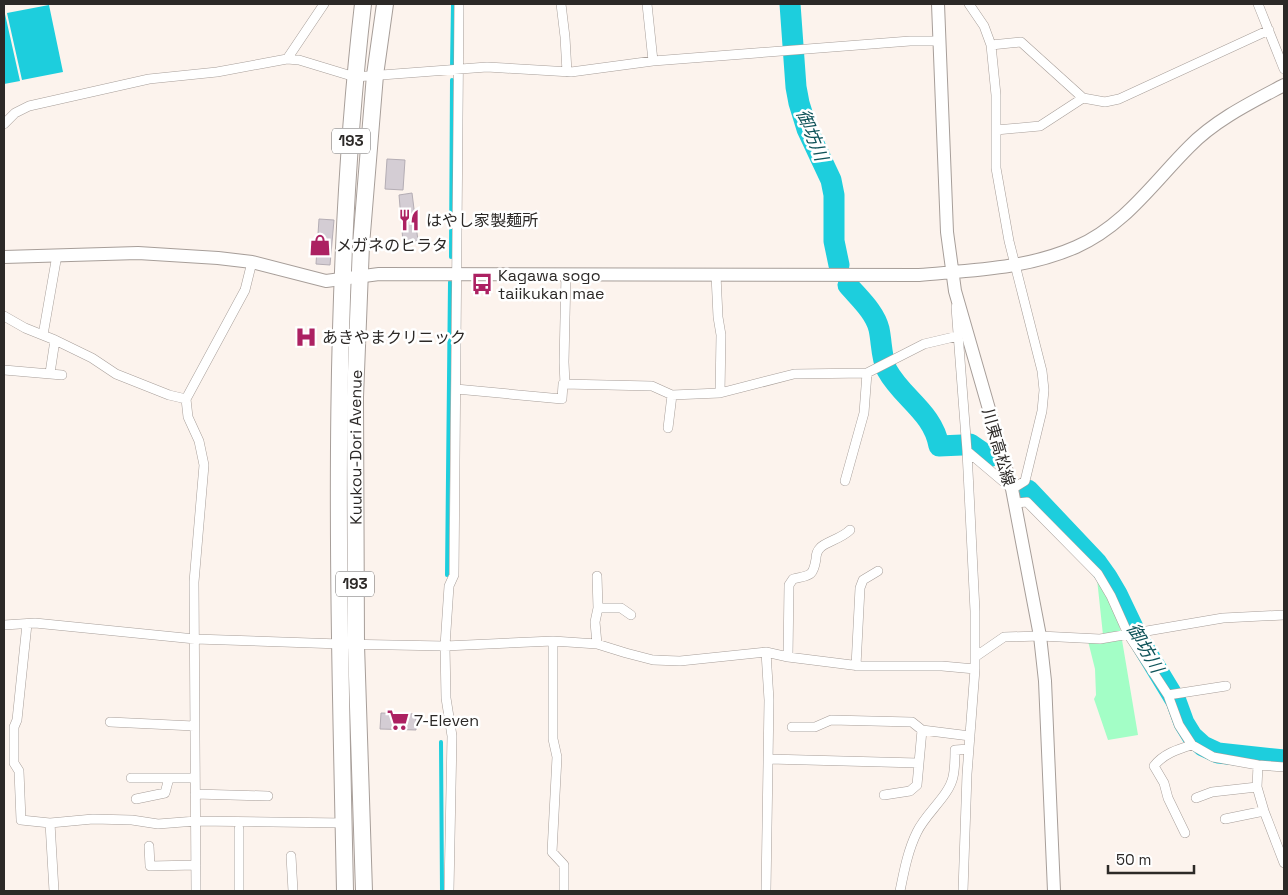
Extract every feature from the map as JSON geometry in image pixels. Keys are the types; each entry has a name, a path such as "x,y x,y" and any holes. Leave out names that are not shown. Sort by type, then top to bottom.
{"highway":[{"name":"Kuukou-Dori Avenue","path":"352,278 355,77 363,4"},
{"name":"Kuukou-Dori Avenue","path":"364,891 348,644 338,396 385,4"},
{"name":"Kuukou-Dori Avenue","path":"346,891 344,823 348,644"}],"street":[{"path":"287,59 324,4"},
{"path":"449,891 452,736 446,698 445,646 449,586 454,575 459,4"},
{"path":"561,4 567,72"},
{"path":"647,4 653,61"},
{"name":"川東高松線","path":"938,4 947,232 952,272 955,291 1012,489 1040,636 1045,681 1054,891"},
{"path":"967,450 1012,489 1025,481 1042,411 1044,390 1042,371 1016,265 1008,241 996,168 996,95 991,45 984,26 969,4"},
{"path":"1258,4 1284,69"},
{"path":"991,45 1021,42 1083,98 1105,102 1119,100 1269,30"},
{"path":"4,124 15,113 29,106 149,79 217,72 287,59 298,60 355,77 487,67 567,72 653,61 939,41"},
{"path":"4,257 138,253 218,258 252,262 326,281 379,274 919,275 980,270 1016,265 1049,257 1077,246 1102,233 1143,198 1190,146 1222,120 1284,85"},
{"path":"996,130 1040,126 1083,98"},
{"path":"43,335 58,255"},
{"path":"196,891 194,582 204,465 199,441 188,417 186,399 245,290 252,262"},
{"path":"456,389 562,399 563,384 565,385 566,274"},
{"path":"716,274 718,317 721,335 720,393"},
{"path":"955,291 967,450 975,611 975,669 969,749 963,891"},
{"path":"4,316 25,328 92,358 116,374 186,399"},
{"path":"565,385 652,386 672,395 720,393 794,374 867,373 924,344 958,336"},
{"path":"50,373 55,340"},
{"path":"4,370 62,374"},
{"path":"846,481 864,413 867,373"},
{"path":"668,428 672,395"},
{"path":"1015,503 1027,502 1098,574 1171,695 1179,725 1192,745 1213,757 1258,765 1284,767"},
{"path":"788,657 790,585 793,579 811,575 814,572 820,547 844,536 850,530"},
{"path":"856,666 860,588 863,580 878,572"},
{"path":"597,644 595,622 598,608 598,576"},
{"path":"598,608 621,608 631,615"},
{"path":"975,657 1004,637 1040,636 1100,639 1224,618 1284,614"},
{"path":"27,624 18,720 14,727 14,764 19,771 21,820 50,823 93,819 132,820 158,824 196,821 344,823"},
{"path":"4,625 27,624 195,638 348,644 445,646 553,641 597,644 653,660 680,661 766,652 788,657 856,666 942,666 975,669"},
{"path":"553,641 552,739 557,757 552,852 564,865 564,891"},
{"path":"766,652 769,700 766,891"},
{"path":"1171,695 1226,686"},
{"path":"792,727 815,727 831,720 912,722 922,730 970,736"},
{"path":"110,722 194,726"},
{"path":"884,795 910,791 917,785 922,730"},
{"path":"1185,833 1168,798 1164,783 1154,766 1159,759 1178,749 1192,745"},
{"path":"900,891 916,833 926,816 948,789 953,778 956,750 969,749"},
{"path":"769,759 918,763"},
{"path":"1258,765 1257,787 1264,811 1284,862"},
{"path":"131,778 195,778"},
{"path":"136,800 165,793 169,778"},
{"path":"1196,798 1212,792 1257,787"},
{"path":"195,794 268,796"},
{"path":"1225,819 1264,811"},
{"path":"50,823 54,891"},
{"path":"238,891 239,829"},
{"path":"149,846 150,866 196,865"},
{"path":"291,856 293,891"}],"green space":[{"path":"1097,579 1106,591 1112,604 1121,633 1103,635"},
{"path":"1122,640 1138,735 1108,740 1094,699 1096,695 1095,669 1088,641"}],"water":[{"path":"49,5 63,72 22,80 7,13"},
{"path":"4,14 20,81 4,84"}],"building":[{"path":"387,159 405,160 403,190 385,189"},
{"path":"412,193 418,241 403,242 399,195"},
{"path":"319,219 334,220 330,265 316,264"},
{"path":"381,713 416,714 416,730 380,729"}],"waterway":[{"path":"452,68 453,4"},
{"name":"御坊川","path":"790,4 796,87 799,103 807,129 831,180 834,195 834,241 839,265"},
{"path":"451,257 452,80"},
{"path":"447,575 450,282"},
{"name":"御坊川","path":"848,285 866,306 877,323 887,370 893,380 924,414 936,434 939,446 962,445"},
{"name":"御坊川","path":"970,444 989,457"},
{"name":"御坊川","path":"1028,490 1097,563 1107,577 1139,640 1176,701 1184,723 1192,736 1203,746 1218,753 1284,760"},
{"path":"441,742 442,891"}],"place":[{"name":"はやし家製麺所","path":"409,220"},
{"name":"メガネのヒラタ","path":"320,245"},
{"name":"Kagawa sogo taiikukan mae","path":"482,284"},
{"name":"あきやまクリニック","path":"306,337"},
{"name":"7-Eleven","path":"398,720"}]}
